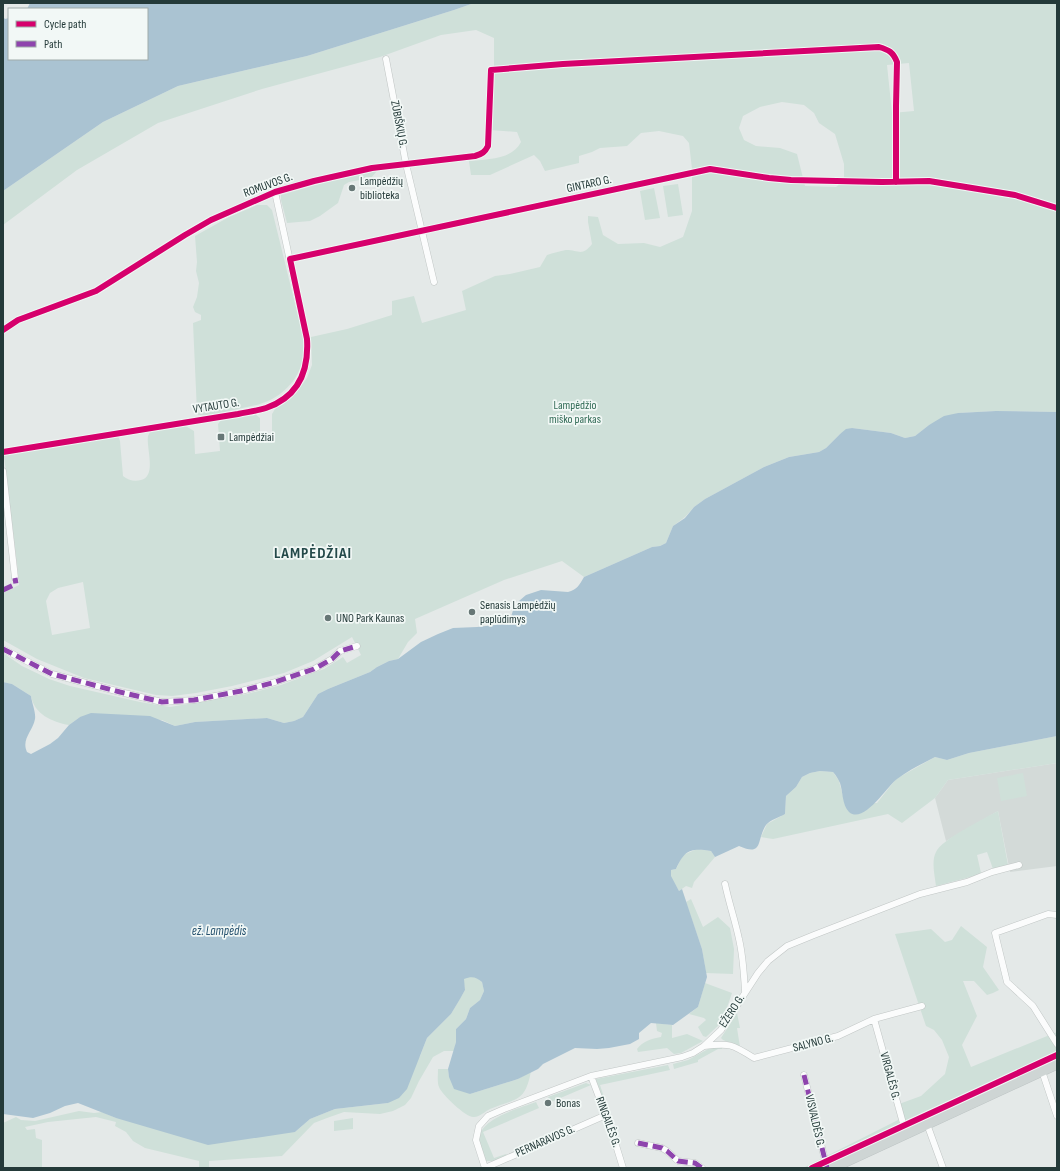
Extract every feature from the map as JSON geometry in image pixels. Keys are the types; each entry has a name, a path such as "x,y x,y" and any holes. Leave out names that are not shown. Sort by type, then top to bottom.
{"main road":[{"path":"838,1167 1057,1064"}],"street":[{"name":"ROMUVOS G.","path":"3,330 18,320 96,291 211,220 275,192 372,168 476,156 486,151 488,146 492,70 563,64 879,47 890,50 895,56 897,62 896,182"},
{"name":"ZŪBIŠKIŲ G.","path":"386,59 406,164 434,282"},
{"name":"GINTARO G.","path":"290,259 710,169 791,180 896,182"},
{"name":"VYTAUTO G.","path":"3,452 238,414 265,408 282,400 295,387 302,377 306,366 308,352 307,339 275,192"},
{"path":"3,471 16,578"},
{"path":"3,649 52,674 162,702 194,700 241,691 272,683 314,669 332,659 340,651 357,646"},
{"name":"EŽERO G.","path":"485,1168 476,1140 479,1126 482,1121 496,1112 591,1076 682,1057 693,1053 704,1046 721,1030 745,991 768,961 787,946 814,934 920,894 967,882 992,872 1019,865"},
{"path":"726,884 730,907 739,939 744,968 745,991"},
{"path":"1057,915 1048,914 995,933 1007,982 1033,1006 1057,1044"},
{"name":"SALYNO G.","path":"704,1046 723,1044 734,1046 754,1058 838,1036 874,1019 922,1006"},
{"name":"VIRGALĖS G.","path":"874,1019 906,1134"},
{"path":"1042,1071 1057,1116"},
{"name":"VISVALDĖS G.","path":"804,1074 827,1168"},
{"name":"RINGAILĖS G.","path":"591,1076 606,1115 623,1168"},
{"name":"PERNARAVOS G.","path":"485,1168 606,1115"},
{"path":"928,1124 943,1168"},
{"path":"638,1143 662,1148 678,1161 695,1163 702,1168"}],"shaded area":[{"path":"1057,763 1057,866 1010,872 998,811 946,841 935,798 948,780"}],"green space":[{"name":"Lampėdžio miško parkas","path":"474,3 1057,3 1057,412 996,411 958,413 929,425 915,436 905,438 891,433 852,428 840,434 826,448 819,452 789,457 764,467 705,499 673,526 666,543 660,546 652,547 584,577 562,561 504,580 415,619 417,633 408,642 398,659 389,661 370,672 318,694 303,717 294,721 284,723 267,718 195,722 175,726 162,720 80,717 69,725 50,719 36,708 31,696 12,684 3,682 3,653 22,666 49,679 70,686 140,702 170,707 247,694 281,685 324,669 343,657 347,663 361,655 352,637 313,661 284,673 232,686 172,696 156,695 84,678 37,659 3,640 3,593 19,585 4,456 5,454 118,436 120,441 123,476 129,480 136,481 146,477 149,473 150,461 148,436 151,430 184,425 194,431 195,454 220,451 218,424 222,419 255,414 260,418 260,438 263,442 268,441 272,433 272,414 275,409 298,390 307,378 312,365 311,337 347,329 392,315 392,301 414,296 422,323 466,310 462,291 495,276 540,267 547,255 566,250 583,252 589,248 592,244 588,216 598,217 603,235 618,244 644,243 660,247 683,237 692,211 692,169 689,143 683,136 659,131 641,133 627,146 600,148 579,156 579,163 545,171 540,161 534,155 490,175 471,175 469,161 498,158 517,148 521,142 517,132 490,130 494,73 494,38 476,30 441,35 380,57 262,89 158,123 77,170 3,225 3,191 103,122 178,86 307,56","holes":["909,63 914,111 892,113 887,65","782,102 804,105 814,113 819,123 835,134 844,164 844,181 836,187 805,186 797,154 780,148 756,146 744,140 739,128 743,116 760,107","83,582 90,628 52,635 46,601 50,593 58,588"]},
{"path":"377,171 371,178 349,182 344,185 338,203 320,216 310,221 287,223 281,195 340,178"},
{"path":"678,184 683,215 668,217 663,186"},
{"path":"654,188 660,218 645,220 640,191"},
{"path":"257,205 267,205 272,210 302,332 304,349 301,367 288,387 275,397 265,402 250,407 213,414 198,415 193,323 201,320 201,315 195,312 193,307 197,297 199,283 196,271 197,262 195,236 229,217"},
{"path":"1057,736 1057,763 948,780 935,798 902,823 888,814 773,839 761,837 767,824 785,814 786,796 796,787 802,777 810,773 820,771 833,772 839,781 845,804 877,803 896,779 935,757 947,760 969,753"},
{"path":"1023,773 1027,796 1001,801 997,778"},
{"path":"998,811 1008,865 993,869 987,852 977,855 981,873 978,875 936,886 934,860 936,852 940,847 954,836"},
{"path":"697,849 711,851 715,857 694,882 692,888 686,886 679,891 670,876 671,870 676,869 683,855"},
{"path":"691,899 703,927 718,917 730,928 734,949 733,974 706,973 702,949 686,902"},
{"path":"961,926 987,947 983,967 999,990 987,995 974,981 963,981 977,1016 962,1045 971,1067 1057,1032 1057,1059 909,1127 904,1122 899,1104 921,1096 945,1074 949,1057 942,1040 934,1030 926,1026 895,934 931,929 945,942 952,940"},
{"path":"471,976 482,982 484,991 480,1000 470,1008 466,1019 456,1029 454,1051 444,1051 433,1057 411,1098 405,1105 393,1111 380,1114 344,1112 314,1123 282,1156 209,1161 209,1168 199,1168 199,1161 145,1148 133,1141 126,1132 115,1126 116,1122 96,1117 48,1122 25,1127 27,1130 35,1129 36,1138 42,1140 42,1168 3,1168 3,1123 16,1117 21,1120 35,1121 79,1111 94,1113 102,1112 116,1118 295,1132 310,1119 335,1109 388,1103 420,1056 427,1038 451,1014 465,990 463,978"},
{"path":"705,983 732,993 722,1022 706,1037 703,1036 698,1027 706,1020 704,1018 689,1014 698,1007"},
{"path":"737,1013 740,1028 737,1028 740,1047 721,1038"},
{"path":"656,1023 672,1025 672,1038 687,1034 703,1041 681,1053 674,1054 667,1048 638,1052 637,1049 639,1046 645,1042 661,1037 662,1033 657,1031"},
{"path":"722,1047 722,1049 718,1049 698,1060 698,1062 674,1069 673,1064 688,1060 710,1048"},
{"path":"668,1065 670,1070 600,1085 614,1127 596,1079"},
{"path":"438,1069 448,1069 449,1077 470,1094 518,1079 531,1071 529,1082 522,1095 512,1101 473,1117 460,1110 441,1091 438,1083"},
{"path":"586,1083 591,1085 551,1102 548,1097"},
{"path":"536,1102 539,1108 483,1132 494,1158 507,1155 493,1161 486,1161 479,1143 481,1133 485,1126 501,1115"},
{"path":"353,1118 353,1129 334,1131 334,1121"},
{"path":"898,1120 902,1128 901,1129 816,1168 803,1168"}],"water":[{"path":"30,3 474,3 307,56 178,86 103,122 3,191 3,17 5,19 8,18 8,60 148,60 148,8 28,8"},
{"name":"ež. Lampėdis","path":"996,411 1057,412 1057,736 969,753 947,760 935,757 897,779 868,809 855,815 847,809 840,783 833,772 820,771 810,773 802,777 796,787 786,796 785,814 772,820 766,825 756,848 747,849 739,846 715,857 711,851 704,850 693,850 685,854 676,869 671,870 671,876 679,891 682,889 702,949 707,977 698,1007 673,1025 651,1023 639,1033 639,1039 630,1044 597,1049 575,1048 543,1064 538,1069 518,1079 470,1094 454,1089 449,1077 448,1069 456,1042 456,1029 466,1019 470,1008 480,1000 484,991 482,982 472,977 464,979 465,990 451,1014 427,1038 407,1089 399,1098 388,1103 335,1109 310,1119 295,1132 208,1145 116,1118 78,1103 65,1106 50,1113 33,1118 3,1114 3,682 12,684 31,696 35,719 25,743 27,752 31,754 58,738 69,725 80,717 91,713 150,716 175,726 195,722 267,718 284,723 294,721 303,717 318,694 370,672 389,661 398,659 421,642 453,628 495,625 507,621 511,617 514,607 526,595 541,590 568,592 574,590 584,577 652,547 660,546 666,543 673,526 685,518 694,507 705,499 764,467 789,457 819,452 826,448 846,429 852,428 891,433 905,438 915,436 944,416 958,413"}],"marked path":[{"path":"3,590 16,584 15,578"},
{"path":"3,649 52,674 162,702 194,700 241,691 272,683 314,669 332,659 340,651 357,646"},
{"path":"804,1075 827,1168"},
{"path":"638,1143 662,1148 678,1161 695,1163 702,1168"}],"cycle path":[{"path":"3,330 18,320 96,291 211,220 275,192 314,181 372,168 475,156 481,154 488,146 491,70 563,64 879,47 890,52 897,62 896,182"},
{"path":"3,452 256,411 277,403 286,397 294,390 299,381 306,362 307,351 307,339 290,259 710,169 791,180 882,182 929,181 1015,195 1057,208"},
{"path":"812,1168 1057,1055"}],"place":[{"name":"Lampėdžių biblioteka","path":"352,188"},
{"name":"Lampėdžiai","path":"221,437"},
{"name":"Senasis Lampėdžių paplūdimys","path":"472,612"},
{"name":"UNO Park Kaunas","path":"328,618"},
{"name":"Bonas","path":"548,1103"}],"district":[{"name":"LAMPĖDŽIAI","path":"313,553"}]}
